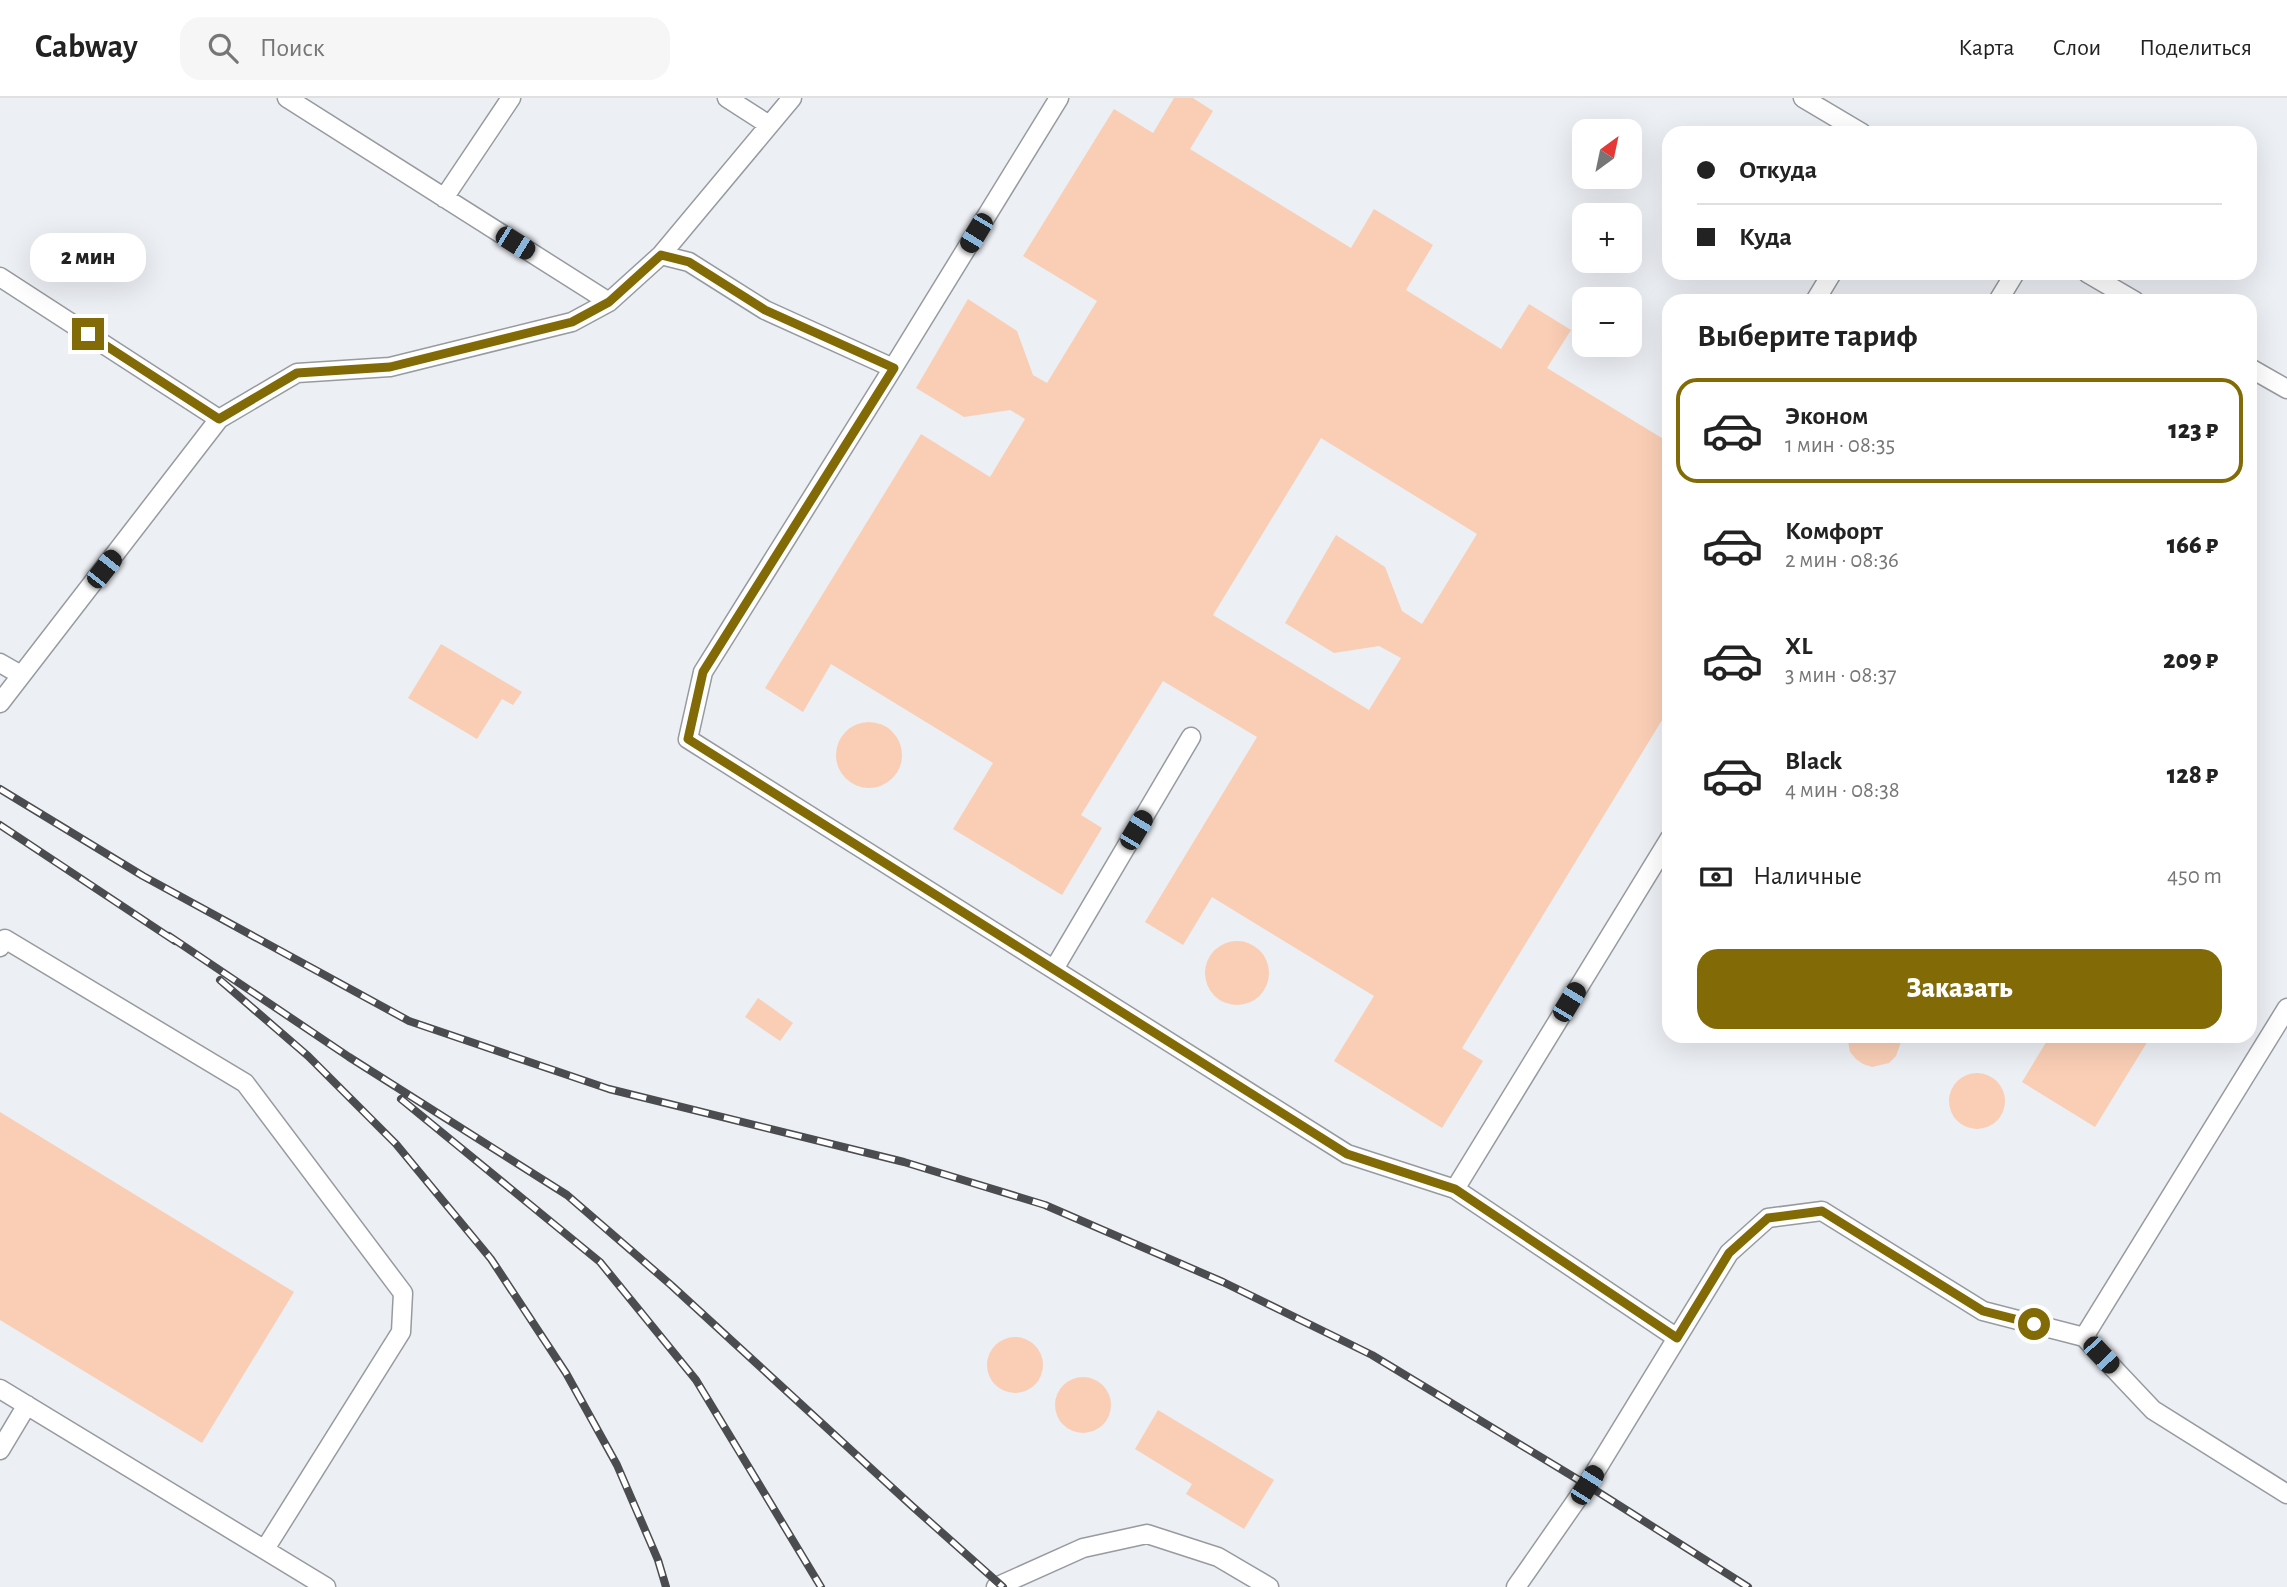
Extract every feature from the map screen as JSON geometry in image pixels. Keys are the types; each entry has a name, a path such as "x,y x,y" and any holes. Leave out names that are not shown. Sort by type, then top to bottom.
{"lane":[{"path":"287,98 609,302"},
{"path":"444,198 511,98"},
{"path":"727,98 769,125"},
{"path":"0,703 219,419 297,373 390,367 572,322 609,302 661,255 792,98"},
{"path":"1059,98 703,672 688,739 1347,1154 1455,1189 1677,1338"},
{"path":"1803,98 1850,126"},
{"path":"661,255 689,262 765,310 894,368"},
{"path":"0,277 219,419"},
{"path":"2099,280 2123,294"},
{"path":"2257,372 2287,389"},
{"path":"0,663 22,675"},
{"path":"1054,969 1191,737"},
{"path":"1455,1189 1662,851"},
{"path":"0,947 5,939 245,1083 402,1293 401,1332 265,1549"},
{"path":"2084,1337 2287,1008"},
{"path":"1516,1587 1587,1485 1729,1253 1768,1218 1822,1211 1983,1311 2084,1337 2153,1410 2287,1494"},
{"path":"0,1389 326,1587"},
{"path":"0,1450 27,1405"},
{"path":"996,1587 1083,1548 1147,1534 1218,1557 1269,1587"}],"building":[{"path":"1174,98 1193,98 1213,111 1190,149 1351,248 1374,209 1433,245 1406,290 1501,349 1529,304 1571,330 1547,368 1662,438 1662,720 1462,1048 1483,1061 1442,1128 1334,1061 1374,996 1212,897 1183,945 1145,922 1257,737 1163,681 1081,815 1102,828 1062,895 953,829 993,763 831,664 803,712 765,688 921,434 990,477 1025,419 1010,410 964,417 916,388 968,299 1017,331 1033,375 1047,383 1097,301 1023,256 1114,109 1153,133","holes":["1321,438 1477,534 1422,624 1402,611 1385,567 1336,535 1285,623 1334,653 1379,646 1401,658 1369,710 1213,615"]},
{"path":"441,644 522,692 513,705 502,699 477,739 408,698"},
{"path":"869,722 892,732 902,755 892,778 869,788 846,778 836,755 846,732"},
{"path":"1231,941 1243,941 1260,950 1267,961 1267,985 1260,996 1243,1005 1231,1005 1219,1000 1210,991 1205,979 1205,967 1210,955 1219,946"},
{"path":"758,998 793,1023 780,1041 745,1017"},
{"path":"1848,1043 1901,1043 1896,1056 1889,1063 1872,1067 1863,1064 1850,1052"},
{"path":"2046,1043 2147,1043 2095,1127 2022,1082"},
{"path":"1977,1073 1997,1081 2005,1101 1997,1121 1977,1129 1957,1121 1949,1101 1957,1081"},
{"path":"0,1112 294,1292 202,1443 0,1320"},
{"path":"1015,1337 1026,1339 1035,1345 1041,1354 1041,1376 1035,1385 1026,1391 1015,1393 1004,1391 995,1385 989,1376 987,1365 989,1354 995,1345 1004,1339"},
{"path":"1083,1377 1094,1379 1103,1385 1109,1394 1109,1416 1103,1425 1094,1431 1083,1433 1072,1431 1063,1425 1057,1416 1055,1405 1057,1394 1063,1385 1072,1379"},
{"path":"1158,1410 1274,1480 1244,1529 1186,1494 1192,1484 1135,1449"}],"railway":[{"path":"0,789 143,876 409,1021 609,1089 904,1162 1045,1205 1223,1282 1372,1355 1587,1485 1748,1587"},
{"path":"0,825 175,941"},
{"path":"169,936 349,1057 567,1195 671,1285 1003,1587"},
{"path":"220,980 308,1056 396,1144 491,1259 566,1373 617,1465 658,1560 666,1587"},
{"path":"401,1099 600,1262 696,1380 821,1587"}],"route":[{"path":"88,334 219,419 297,373 390,367 572,322 609,302 661,255 689,262 765,310 894,368 703,672 688,739 1347,1154 1455,1189 1677,1338 1729,1253 1768,1218 1822,1211 1983,1311 2034,1324"}]}
